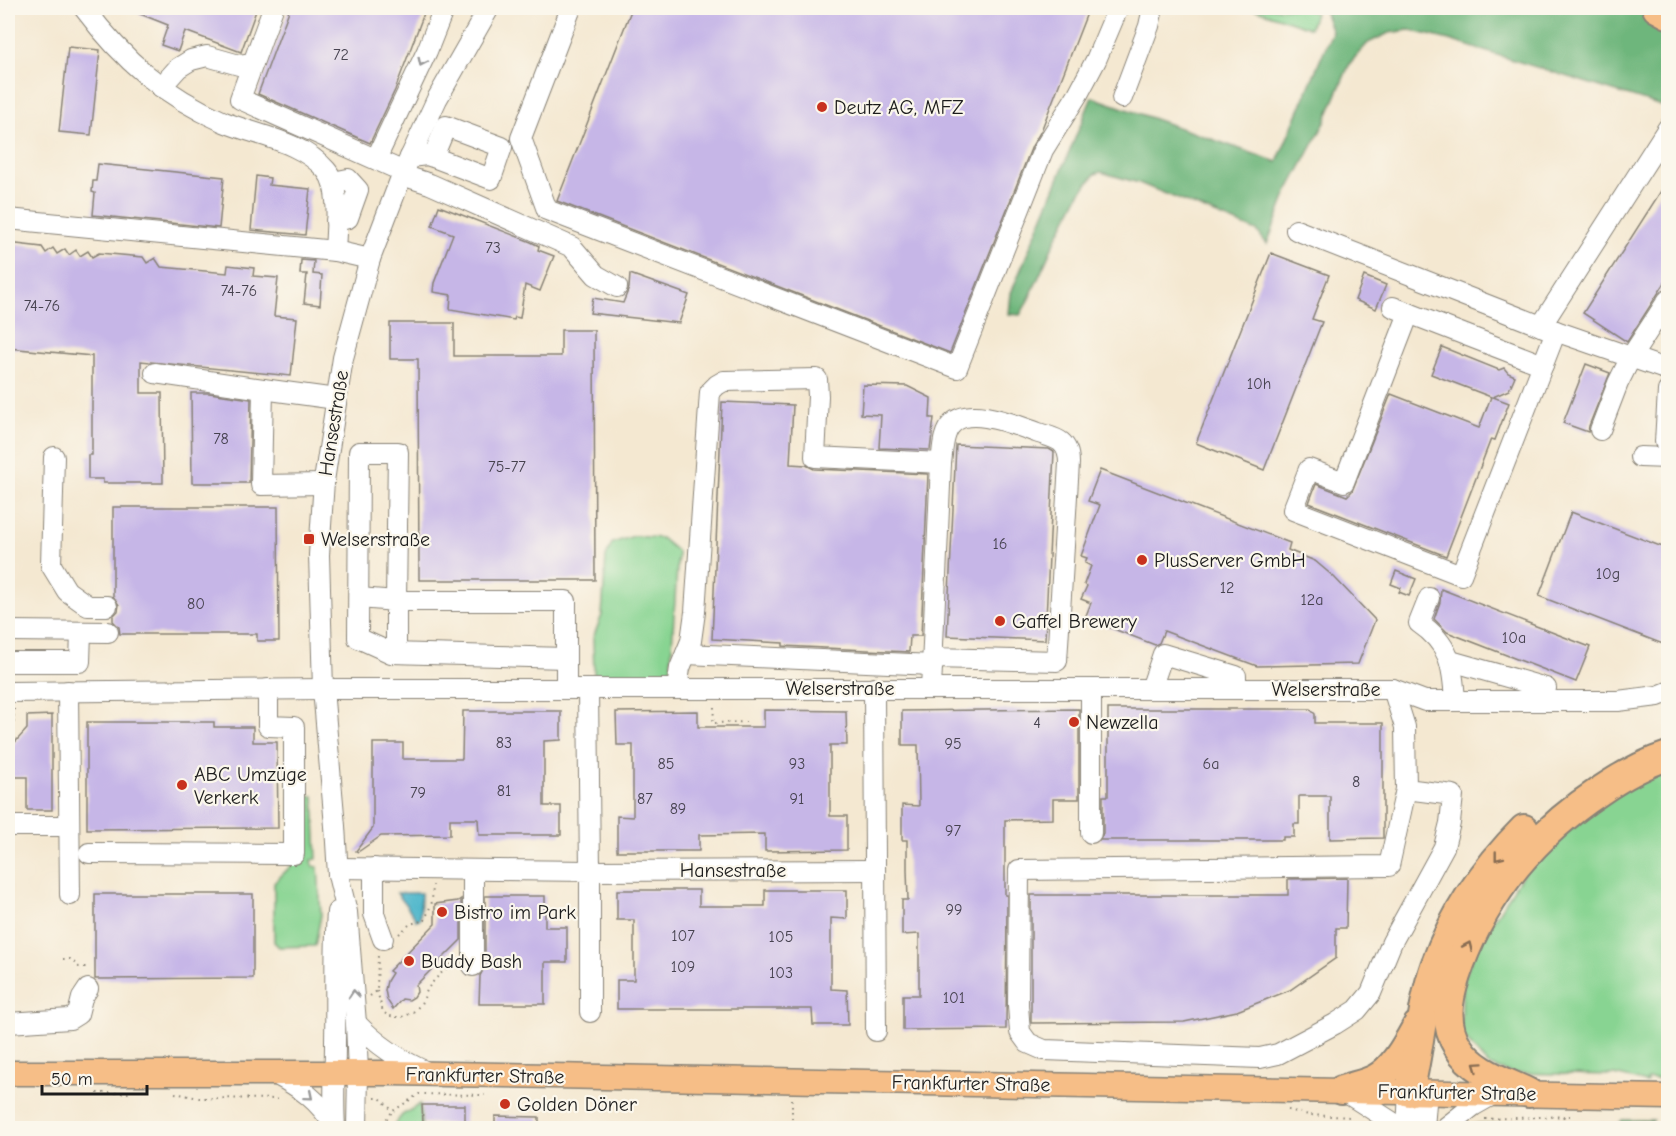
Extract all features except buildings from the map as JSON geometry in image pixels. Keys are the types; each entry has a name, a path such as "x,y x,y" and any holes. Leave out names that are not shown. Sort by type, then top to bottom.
{"highway":[{"path":"1657,8 1668,14"},
{"path":"1418,1092 1439,1031 1434,968 1460,910 1475,886 1506,848 1539,814 1576,786 1616,761 1668,743"},
{"path":"1342,1090 1373,1080 1384,1073 1437,1004 1459,968 1478,923 1493,897 1520,861 1546,832 1576,807 1642,765 1668,756"},
{"path":"1437,1004 1448,1018 1452,1037 1463,1055 1475,1066 1529,1093"}],"main road":[{"name":"Frankfurter Straße","path":"8,1073 432,1074 1668,1097"}],"street":[{"path":"84,8 117,49 161,87 184,103 226,122 297,148 327,171 333,182 336,221 334,251"},
{"path":"273,8 240,99 376,159 405,168 430,184 572,247 596,275 617,287"},
{"path":"376,159 427,51 444,8"},
{"name":"Hansestraße","path":"357,1128 356,1023 347,916 339,877 323,688 319,555 324,484 343,358 370,259 405,168 437,99 489,8"},
{"path":"571,8 521,138 548,210 957,368 1043,150 1096,60 1118,8"},
{"path":"1122,98 1149,26 1153,8"},
{"path":"161,87 178,68 191,60 207,56 239,65 253,63"},
{"path":"1543,365 1401,310 1344,482 1309,469 1293,510 1461,575 1543,365 1549,329 1668,128"},
{"path":"405,168 427,154 433,157"},
{"path":"8,219 334,251 370,259"},
{"path":"1296,230 1549,329 1668,370"},
{"path":"1600,430 1618,383 1631,357 1668,300"},
{"path":"155,373 336,399"},
{"path":"677,689 680,668 691,640 695,612 710,392 717,385 724,381 817,379 815,457 941,463"},
{"path":"263,388 261,485 324,484"},
{"path":"1640,457 1667,450 1668,391"},
{"path":"686,654 933,661 1057,661 1070,463 1068,452 1060,441 999,420 972,416 960,418 951,424 945,434 941,463 933,661 932,688"},
{"path":"396,653 398,452 359,452 358,638 391,653 566,658"},
{"path":"54,458 51,565 67,591 88,606 107,606"},
{"path":"359,598 396,601 566,601 566,689"},
{"path":"1429,598 1419,623 1430,632 1451,661 1455,701"},
{"path":"8,631 108,632"},
{"path":"8,662 80,662 81,632"},
{"path":"1151,689 1163,654 1236,676 1236,689"},
{"path":"1451,661 1546,688"},
{"name":"Welserstraße","path":"11,692 323,688 1393,689 1425,701 1618,702 1658,696 1668,692"},
{"path":"874,688 876,1031"},
{"path":"89,853 294,854 294,727 268,726 268,689"},
{"path":"588,689 590,1012"},
{"path":"1091,833 1092,689"},
{"path":"1393,689 1405,727 1406,789 1389,866 1019,870 1018,1005 1020,1032 1028,1043 1044,1050 1260,1058 1278,1054 1298,1045 1350,1015 1371,993 1392,942 1444,847 1448,831 1453,795 1406,789"},
{"path":"68,691 70,895"},
{"path":"8,826 69,826"},
{"path":"374,868 374,914 387,941"},
{"name":"Hansestraße","path":"339,877 374,868 590,871 875,870"},
{"path":"473,870 473,959"},
{"name":"Hansestraße","path":"335,1128 335,942 339,877"},
{"path":"8,1023 70,1018 78,1014 88,989"},
{"path":"356,1023 388,1052 432,1074"},
{"name":"Frankfurter Straße","path":"273,1073 298,1087 313,1099 325,1110 335,1128"},
{"path":"1342,1090 1398,1128"},
{"path":"1407,1128 1418,1092"},
{"path":"1418,1092 1424,1128"},
{"path":"1445,1128 1473,1106 1496,1093"}],"path":[{"path":"714,689 713,723 746,722"},
{"path":"11,692 13,737 17,741"},
{"path":"436,869 432,902 425,920 410,924 387,941 377,957 377,991 383,1012 393,1017 406,1017 422,1003 428,988 461,954 473,959"},
{"path":"63,959 70,959 79,967 88,967"},
{"path":"368,998 377,991"},
{"path":"88,1093 123,1095 141,1092"},
{"path":"169,1092 199,1098 285,1099"},
{"path":"379,1128 393,1111 419,1094 489,1095"},
{"path":"380,1098 393,1111"},
{"path":"792,1100 792,1128"},
{"path":"1286,1110 1309,1115 1359,1119"},
{"path":"1482,1119 1576,1115"},
{"path":"1557,1128 1564,1116"}],"green space":[{"path":"1251,8 1302,8 1315,13 1310,28"},
{"path":"1323,8 1639,8 1668,24 1668,108 1449,40 1409,30 1389,33 1368,43 1350,63 1323,126 1286,195 1267,244 1257,231 1139,183 1101,172 1095,174 1080,193 1020,315 1009,314 1011,293 1092,97 1277,162 1332,32"},
{"path":"634,536 661,538 678,552 670,678 594,676 593,638 602,615 606,557 612,543"},
{"path":"1668,767 1668,1079 1647,1079 1647,1083 1615,1075 1511,1073 1488,1065 1461,1034 1463,981 1478,944 1531,862 1615,793"},
{"path":"314,796 317,859 312,860 313,866 318,867 321,915 315,946 279,947 274,942 274,883 305,852 306,797"},
{"path":"420,1104 422,1128 392,1128 402,1115"},
{"path":"1622,1120 1653,1120 1649,1128 1616,1128"},
{"path":"1479,1124 1619,1124 1616,1128 1459,1128"}],"water":[{"path":"397,893 421,893 420,919 415,920"}],"place":[{"name":"Deutz AG, MFZ","path":"822,107"},
{"name":"Welserstraße","path":"309,539"},
{"name":"PlusServer GmbH","path":"1142,560"},
{"name":"Gaffel Brewery","path":"1000,621"},
{"name":"Newzella","path":"1074,722"},
{"name":"ABC Umzüge Verkerk","path":"182,785"},
{"name":"Bistro im Park","path":"442,912"},
{"name":"Buddy Bash","path":"409,961"},
{"name":"Golden Döner","path":"505,1104"}]}
